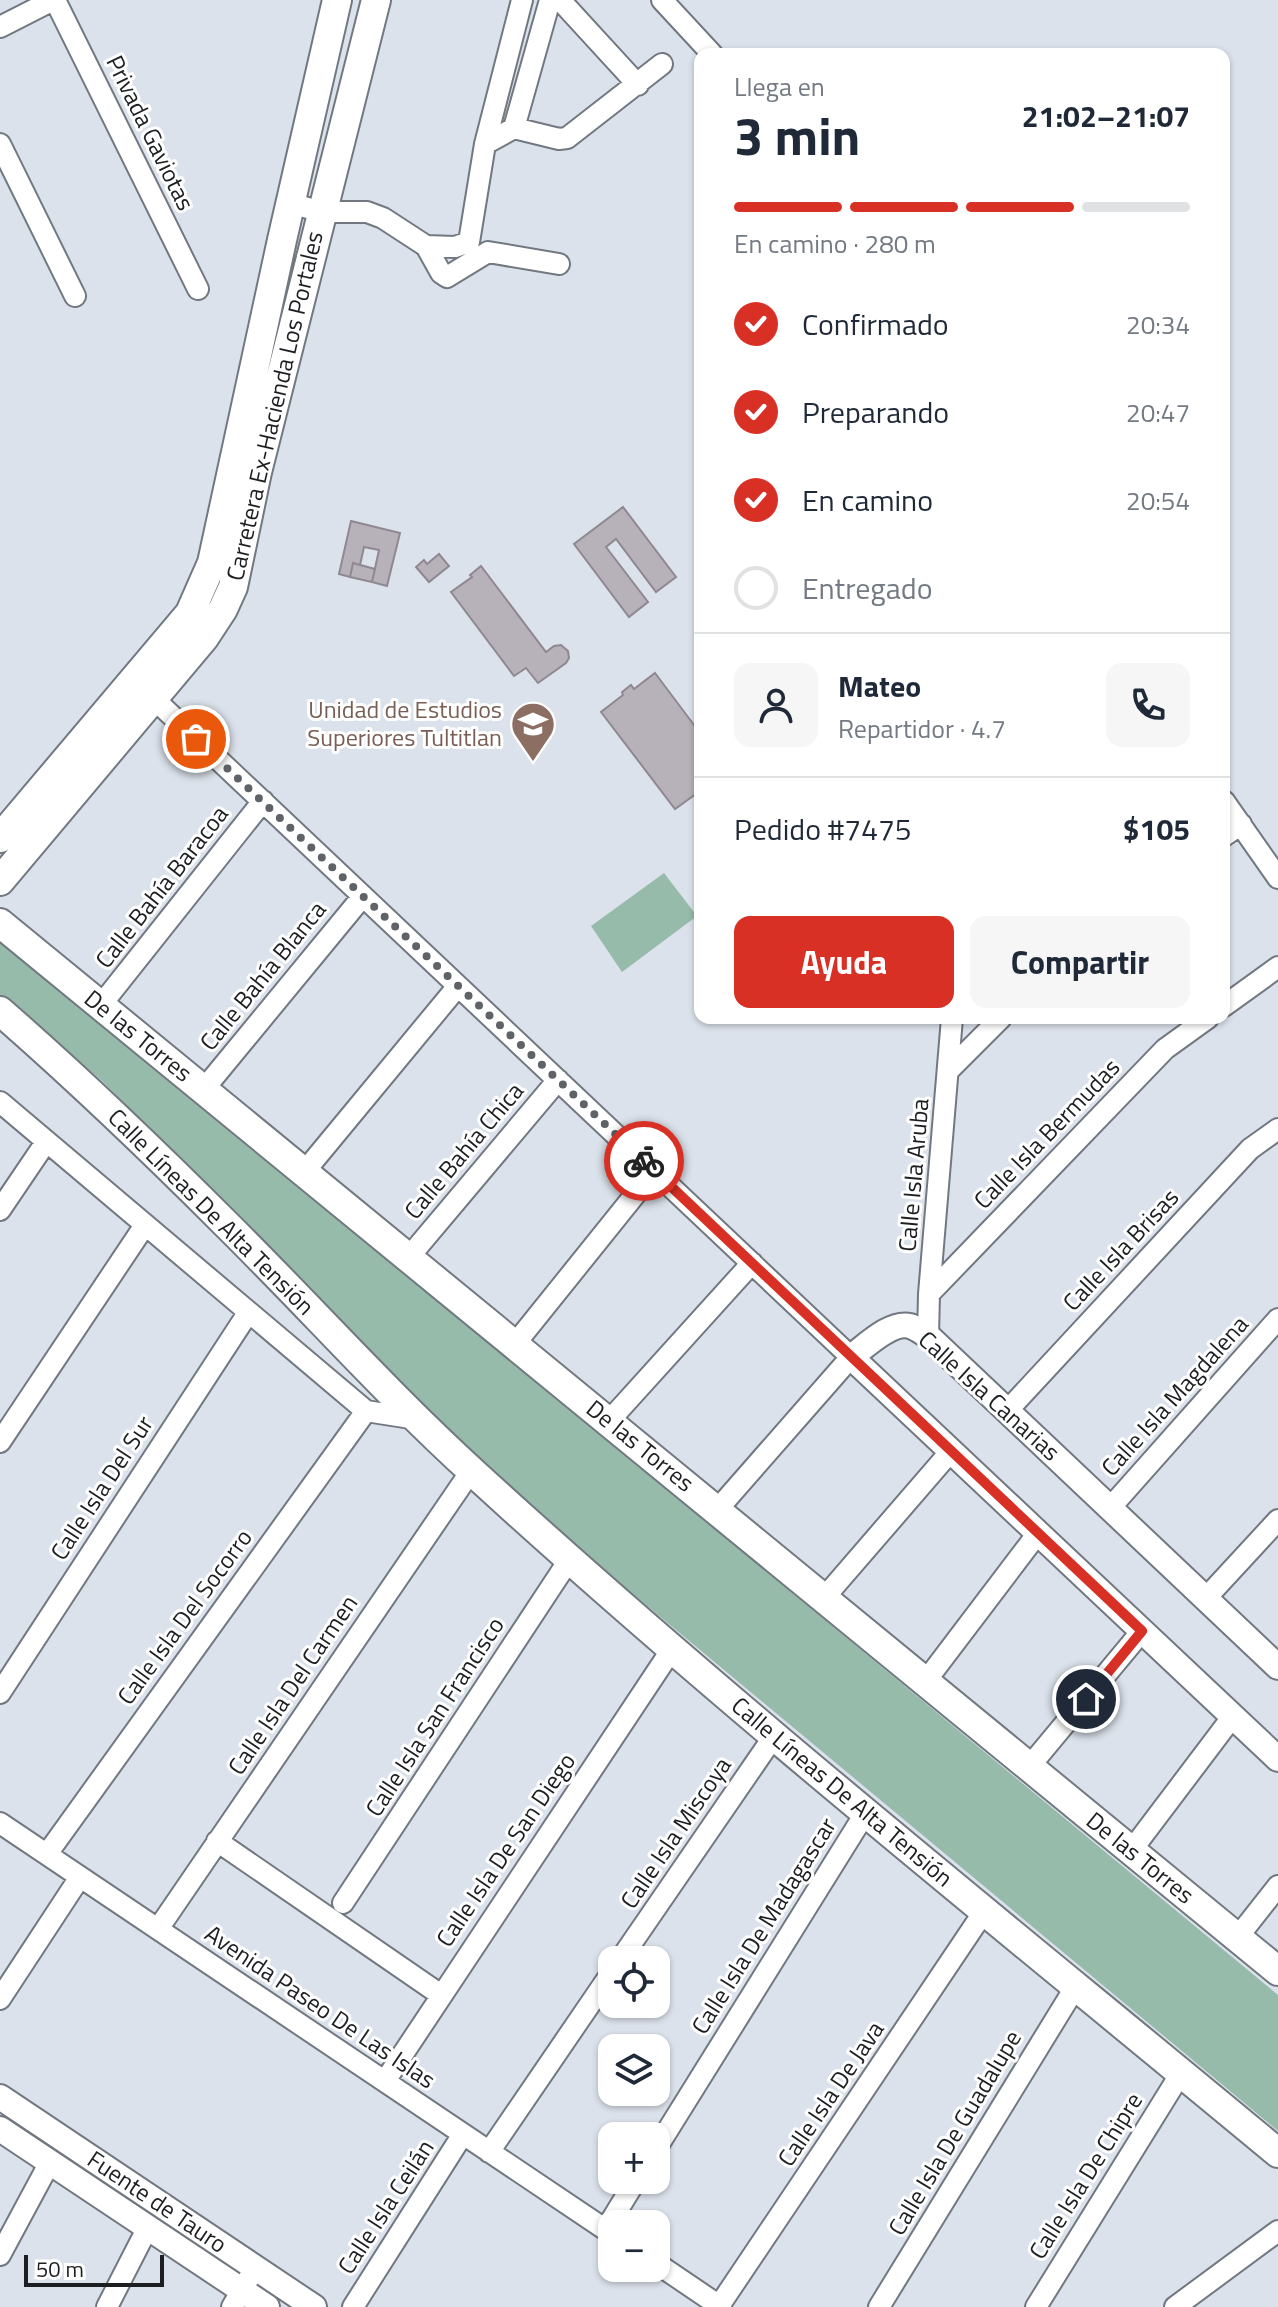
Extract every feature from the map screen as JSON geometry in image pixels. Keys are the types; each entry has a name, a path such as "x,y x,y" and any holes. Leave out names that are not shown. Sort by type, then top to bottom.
{"main road":[{"name":"Carretera Ex-Hacienda Los Portales","path":"0,881 140,690 190,613 212,563 337,0"},
{"name":"Carretera Ex-Hacienda Los Portales","path":"4,830 140,690 204,638 233,587 257,472 376,0"},
{"name":"De las Torres","path":"0,923 1278,1971"},
{"name":"Calle Líneas De Alta Tensión","path":"0,1011 65,1068 229,1226 417,1419 569,1560 774,1736 1278,2153"}],"street":[{"path":"0,27 54,0"},
{"name":"Privada Gaviotas","path":"54,0 198,289"},
{"path":"469,242 485,144 522,0"},
{"path":"514,128 550,0"},
{"path":"560,0 638,85"},
{"path":"662,0 706,48"},
{"path":"485,144 514,128 559,139 567,138 662,64"},
{"path":"0,144 75,296"},
{"path":"291,203 321,212 367,212 383,218 426,246 441,273 447,277 488,252"},
{"path":"282,240 313,245"},
{"path":"426,246 455,247 469,242 488,252 559,264"},
{"path":"140,690 263,801 1278,1759"},
{"name":"Calle Bahía Baracoa","path":"101,1005 263,801"},
{"path":"1230,809 1278,878"},
{"path":"1230,832 1241,824"},
{"name":"Calle Bahía Blanca","path":"204,1089 363,896"},
{"path":"1230,1002 1278,967"},
{"path":"305,1171 458,986"},
{"name":"Calle Isla Aruba","path":"928,1336 952,1024"},
{"path":"949,1070 995,1024"},
{"name":"Calle Isla Bermudas","path":"929,1294 1165,1049 1200,1024"},
{"name":"Calle Bahía Chica","path":"409,1257 558,1080"},
{"name":"Calle Líneas De Alta Tensión","path":"0,1102 366,1411"},
{"name":"Calle Isla Brisas","path":"1007,1411 1250,1149 1278,1129"},
{"path":"0,1210 46,1142"},
{"path":"515,1344 654,1171"},
{"path":"0,1442 145,1225"},
{"path":"609,1421 752,1263"},
{"name":"Calle Isla Del Sur","path":"0,1693 248,1313"},
{"name":"Calle Isla Magdalena","path":"1110,1508 1278,1319"},
{"name":"Calle Isla Canarias","path":"851,1357 889,1330 903,1326 912,1326 928,1336 1278,1667"},
{"path":"717,1510 851,1357"},
{"path":"366,1411 417,1419"},
{"name":"Calle Isla Del Socorro","path":"47,1854 366,1411"},
{"path":"824,1598 951,1451"},
{"name":"Calle Isla Del Carmen","path":"158,1929 471,1471"},
{"path":"1206,1598 1278,1520"},
{"path":"925,1682 1038,1533"},
{"name":"Calle Isla San Francisco","path":"343,1903 569,1560"},
{"path":"1029,1767 1142,1631"},
{"name":"Calle Isla De San Diego","path":"385,2081 672,1649"},
{"path":"1131,1851 1233,1716"},
{"name":"Calle Isla Miscoya","path":"630,1946 774,1736"},
{"name":"Calle Isla De Madagascar","path":"670,2127 866,1812"},
{"name":"Avenida Paseo De Las Islas","path":"0,1823 598,2225"},
{"path":"217,1841 441,1995"},
{"path":"0,1999 80,1877"},
{"path":"1237,1938 1278,1886"},
{"name":"Calle Isla De Java","path":"720,2306 985,1910"},
{"name":"Calle Isla De Guadalupe","path":"879,2307 1076,1986"},
{"path":"489,2152 598,1992"},
{"name":"Calle Isla De Chipre","path":"1036,2307 1181,2073"},
{"name":"Fuente de Tauro","path":"0,2097 314,2307"},
{"path":"0,2129 148,2227 237,2298 267,2307"},
{"name":"Calle Isla Ceilán","path":"353,2307 463,2134"},
{"path":"0,2255 50,2162"},
{"path":"107,2307 148,2227"},
{"path":"1175,2307 1278,2231"},
{"path":"237,2298 256,2268"},
{"path":"670,2272 720,2306"}],"green space":[{"path":"664,873 694,912 694,918 622,972 591,926"},
{"path":"0,943 610,1442 1278,1995 1278,2131 532,1510 364,1347 102,1081 0,995"}],"building":[{"path":"623,507 676,577 656,592 616,539 606,547 648,602 629,617 574,544"},
{"path":"351,521 400,533 387,586 372,582 379,550 364,547 360,565 353,563 350,577 339,574"},
{"path":"439,554 449,566 429,582 416,567 424,560 427,564"},
{"path":"353,563 375,569 372,582 350,577"},
{"path":"481,566 546,652 561,645 568,651 566,663 538,683 526,668 514,676 451,592 472,577 470,575"},
{"path":"655,673 694,725 694,795 675,809 601,712 631,685 634,689"}],"way so far":[{"path":"196,739 644,1161"}],"place":[{"name":"Unidad de Estudios Superiores Tultitlan","path":"533,763"}],"route":[{"path":"644,1161 1142,1631 1086,1699"}]}
